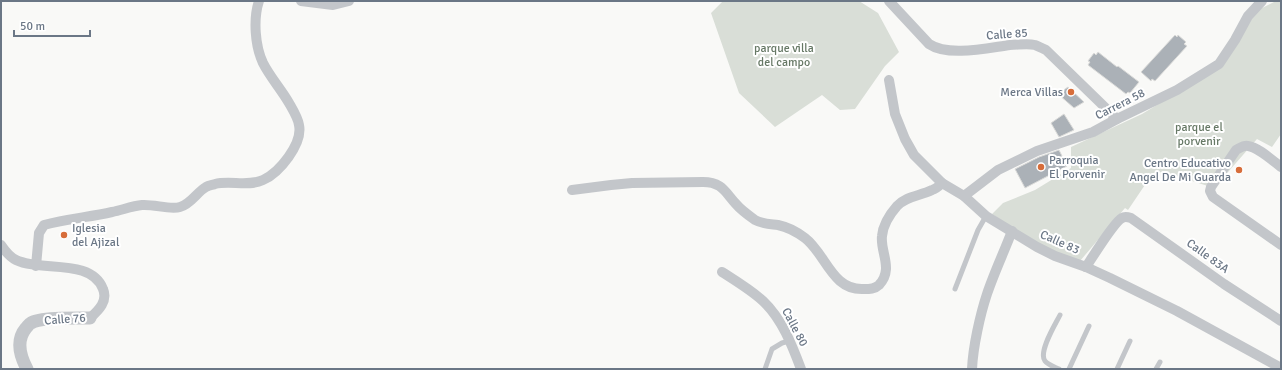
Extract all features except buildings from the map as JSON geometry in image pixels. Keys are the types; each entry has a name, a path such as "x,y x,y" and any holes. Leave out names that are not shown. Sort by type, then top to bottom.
{"street":[{"path":"1,245 16,260 36,266 39,233 44,225 113,212 139,205 179,208 186,205 206,187 217,184 263,180 280,168 296,147 300,136 300,126 287,100 263,63 259,52 256,12 259,1"},
{"path":"301,1 333,5 349,1"},
{"name":"Calle 85","path":"890,1 929,44 935,48 958,51 1021,44 1034,45 1046,50 1117,119"},
{"path":"1248,16 1250,1"},
{"name":"Carrera 58","path":"964,196 998,170 1038,152 1093,132 1177,90 1219,64 1235,40 1248,16 1262,1"},
{"name":"Calle 83","path":"889,80 895,114 904,139 914,156 942,183 964,196 986,216 1054,256 1086,267 1177,311 1281,368"},
{"path":"1281,167 1256,149 1249,146 1242,146 1236,150 1211,187 1210,191 1213,197 1281,245"},
{"path":"572,190 611,184 713,183 723,188 736,204 756,221 786,228 806,239 818,250 831,272 840,281 858,289 866,289 874,288 879,285 884,277 886,258 883,250 882,236 886,222 891,214 897,206 908,198 932,191 942,183"},
{"name":"Calle 83A","path":"1086,267 1098,247 1120,220 1126,216 1131,218 1224,284 1281,321"},
{"path":"972,369 980,320 987,294 1012,231"},
{"name":"Calle 76","path":"27,369 20,353 20,346 23,332 31,323 41,320 90,318 103,303 105,295 100,283 94,277 84,272 64,268 36,266"},
{"name":"Calle 80","path":"722,272 762,300 773,311 790,341 800,369"}],"lane":[{"path":"954,289 978,230 986,216"},
{"path":"1059,369 1047,363 1044,360 1043,354 1044,348 1060,315"},
{"path":"1069,369 1089,326"},
{"path":"765,369 772,349 782,343 790,341"},
{"path":"1117,369 1130,341"},
{"path":"1156,369 1160,362"}],"green space":[{"name":"parque villa del campo","path":"723,1 859,1 878,13 899,52 885,66 855,109 840,110 822,95 775,127 739,93 711,13"},
{"name":"parque el porvenir","path":"1276,1 1281,1 1281,134 1272,147 1257,139 1214,188 1164,172 1153,173 1128,210 1125,208 1080,261 1037,245 992,214 1003,203 1035,190 1071,168 1071,147 1142,114 1223,65 1252,13"}],"place":[{"name":"Merca Villas","path":"1071,92"},
{"name":"Parroquia El Porvenir","path":"1041,167"},
{"name":"Centro Educativo Angel De Mi Guarda","path":"1239,170"},
{"name":"Iglesia del Ajizal","path":"64,235"}]}
